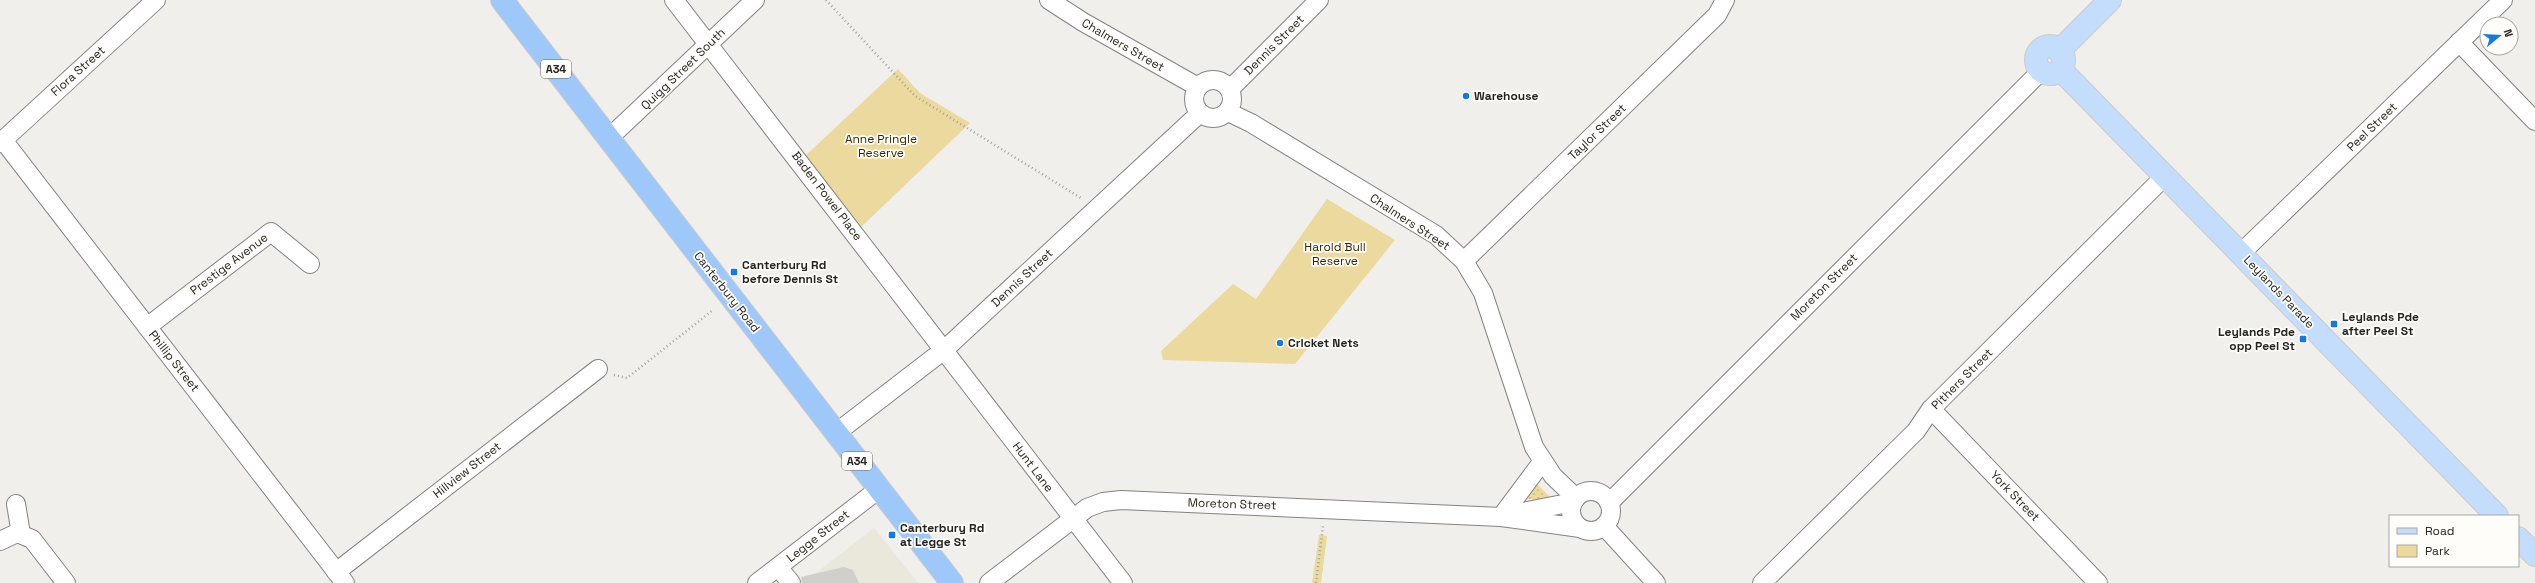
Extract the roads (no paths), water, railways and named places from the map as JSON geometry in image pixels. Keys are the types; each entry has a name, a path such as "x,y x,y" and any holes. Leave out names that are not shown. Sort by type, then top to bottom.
{"highway":[{"name":"Canterbury Road","path":"502,0 952,583"}],"main road":[{"name":"Moreton Street","path":"2053,64 2110,0"},
{"name":"Leylands Parade","path":"2053,64 2241,253 2496,515"},
{"path":"2519,539 2535,555"}],"street":[{"name":"Flora Street","path":"1,141 156,0"},
{"name":"Baden Powel Place","path":"674,0 709,43 944,350"},
{"name":"Quigg Street South","path":"609,138 755,0"},
{"name":"Chalmers Street","path":"1049,0 1083,22 1198,87"},
{"name":"Dennis Street","path":"1230,89 1319,0"},
{"name":"Taylor Street","path":"1464,261 1717,15 1725,0"},
{"name":"Peel Street","path":"2241,253 2503,0"},
{"path":"2459,42 2535,122"},
{"name":"Moreton Street","path":"1609,503 2053,64"},
{"path":"1208,80 1214,80 1226,84 1230,89 1232,101 1228,112 1223,116 1211,119 1200,113 1194,103 1195,92 1198,87 1208,80"},
{"name":"Chalmers Street","path":"1228,112 1251,123 1436,235 1464,261 1483,293 1527,429 1542,462 1575,500"},
{"name":"Dennis Street","path":"836,433 944,350 1200,113"},
{"name":"Phillip Street","path":"1,141 147,326 340,577"},
{"name":"Pithers Street","path":"1762,583 1916,431 1931,409 2165,176"},
{"name":"Prestige Avenue","path":"147,326 271,232 310,264"},
{"name":"Hunt Lane","path":"944,350 1122,583"},
{"name":"Hillview Street","path":"340,577 598,369"},
{"name":"York Street","path":"1931,409 2098,583"},
{"path":"1501,516 1542,462"},
{"name":"Legge Street","path":"757,583 879,489"},
{"path":"1587,492 1600,494 1609,503 1609,518 1604,526 1593,531 1580,528 1573,519 1575,500 1587,492"},
{"name":"Moreton Street","path":"989,583 1087,508 1103,502 1121,500 1501,516 1580,528"},
{"name":"Moreton Street","path":"1501,516 1575,500"},
{"path":"16,504 21,534"},
{"path":"1604,526 1656,583"},
{"path":"0,541 9,535 21,534 32,539 66,583"},
{"path":"778,567 791,583"}],"place":[{"name":"Warehouse","path":"1466,96"},
{"name":"Canterbury Rd before Dennis St","path":"734,272"},
{"name":"Leylands Pde after Peel St","path":"2334,324"},
{"name":"Leylands Pde opp Peel St","path":"2303,339"},
{"name":"Cricket Nets","path":"1280,343"},
{"name":"Canterbury Rd at Legge St","path":"892,535"}],"park label":[{"name":"Anne Pringle Reserve","path":"881,146"},
{"name":"Harold Bull Reserve","path":"1335,254"}]}
